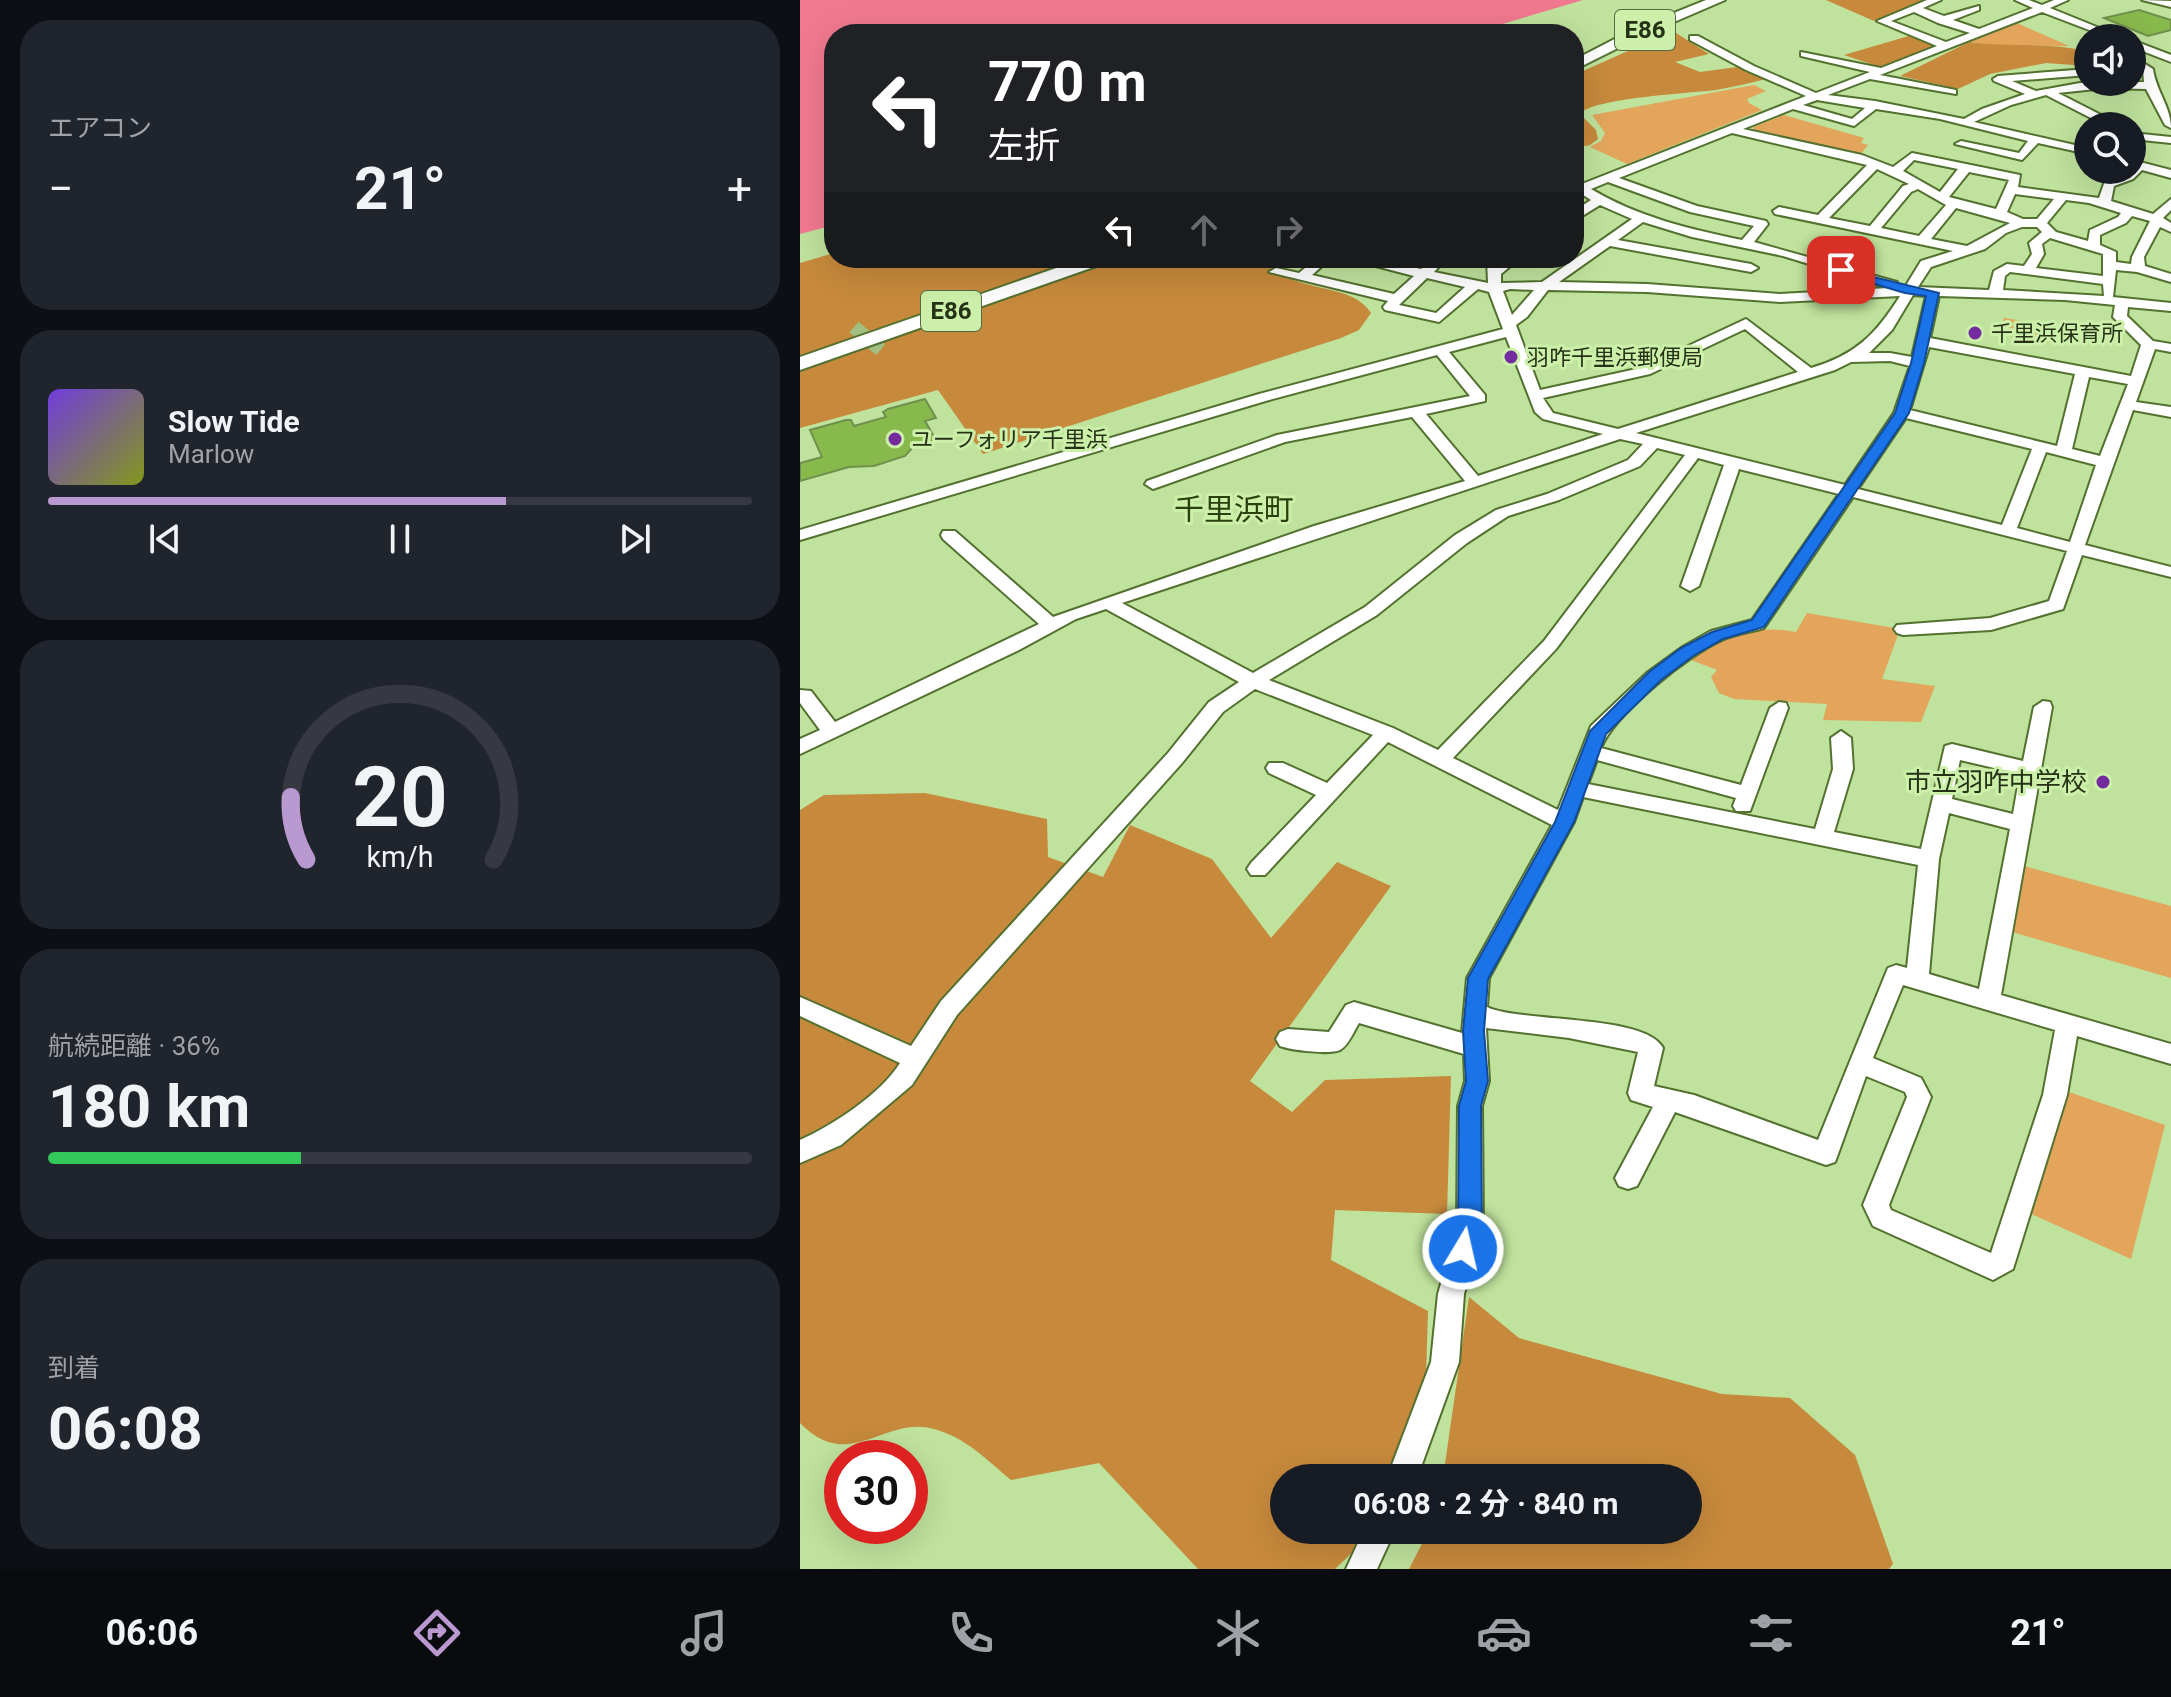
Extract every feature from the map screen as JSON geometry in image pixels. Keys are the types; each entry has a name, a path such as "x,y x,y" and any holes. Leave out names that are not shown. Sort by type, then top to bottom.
{"highway":[{"name":"E86","path":"1584,53 1642,24 1718,0"},
{"path":"1698,5 1727,0"},
{"name":"E86","path":"1584,61 1698,5"},
{"name":"E86","path":"800,355 1051,268"},
{"name":"E86","path":"800,364 1074,268"}],"street":[{"path":"1936,0 1882,21 1947,46"},
{"path":"1954,0 2011,20"},
{"path":"2020,0 2084,24"},
{"path":"1584,186 1869,76 1885,76 1947,46 2063,0"},
{"path":"2147,0 2171,4"},
{"path":"1913,8 1980,33"},
{"path":"1911,32 1976,8"},
{"path":"1694,38 1750,68 1817,97 1908,110 2074,148"},
{"path":"2146,50 2171,59"},
{"path":"1805,54 1922,87 1952,92"},
{"path":"2146,68 2171,125"},
{"path":"2037,95 1998,79 2074,71"},
{"path":"1794,106 1854,123 1871,104 1885,76"},
{"path":"2146,81 2150,82"},
{"path":"1945,162 1961,144 1970,124 1988,108 2037,95 2115,82 2150,82"},
{"path":"1908,110 1922,87"},
{"path":"2050,93 2087,112"},
{"path":"1732,130 1876,163 1948,201 2000,214 2110,252 2110,281 2120,317 2148,344 2171,348"},
{"path":"2146,138 2171,140"},
{"path":"1961,144 2022,157 2035,139"},
{"path":"1895,172 1912,156 2016,178 2000,214"},
{"path":"1821,219 1876,163"},
{"path":"1923,240 1966,167"},
{"path":"2146,168 2171,174"},
{"path":"1608,178 1694,209 1762,224 1745,245"},
{"path":"2104,203 2109,184"},
{"path":"1874,229 1907,189 1919,185"},
{"path":"2009,190 2104,203 2171,228"},
{"path":"1584,192 1641,218 1692,233 1786,253 1910,291"},
{"path":"2029,268 2038,254 2035,243 2062,197"},
{"path":"1584,210 1599,200"},
{"path":"2138,268 2138,257 2156,221 2171,203"},
{"path":"1779,211 1969,251"},
{"path":"2094,248 2094,233 2122,220 2128,212"},
{"path":"1584,259 1641,218"},
{"path":"800,747 1051,625 1108,603 1320,530 1475,483 1849,358 1864,350 1887,327 1926,264 1969,251 2002,230 2021,223"},
{"path":"1679,255 1692,233"},
{"path":"1608,242 1751,268"},
{"path":"2111,266 2138,268 2171,278"},
{"path":"1302,277 1313,268"},
{"path":"1349,288 1372,268"},
{"path":"1403,268 1474,286"},
{"path":"1430,268 1390,307 1439,318 1491,268"},
{"path":"1491,268 1510,285 1542,288 1647,288 1780,298 1910,291 2115,301 2171,307"},
{"path":"1491,268 1536,395 1543,413 1548,416 2171,572"},
{"path":"800,535 1294,388 1441,351 1511,327 1542,288 1571,268"},
{"path":"1995,295 1999,274 2007,268 2029,268 2110,281"},
{"path":"1276,272 1397,299"},
{"path":"1408,1464 1445,1362 1451,1294 1470,1227 1470,1106 1477,1081 1478,978 1564,822 1598,731 1655,676 1687,652 1717,635 1758,624 1902,413 1918,363 1933,293"},
{"path":"1746,323 1750,296"},
{"path":"1536,395 1645,371 1746,323"},
{"path":"1746,323 1807,372"},
{"path":"1921,341 2136,381"},
{"path":"1903,629 1991,624 2057,605 2105,462 2148,352 2148,344"},
{"path":"1153,484 1282,438 1480,398 1441,351"},
{"path":"1849,358 1890,357 1918,363"},
{"path":"2064,451 2083,371"},
{"path":"2129,405 2171,412"},
{"path":"1415,411 1475,483"},
{"path":"1902,413 2105,462"},
{"path":"800,1152 856,1120 904,1078 949,1008 1175,758 1216,707 1253,681 1371,611 1461,539 1502,513 1553,497 1634,463 1653,443"},
{"path":"2007,532 2041,446"},
{"path":"1439,761 1550,645 1694,453"},
{"path":"1690,586 1733,463"},
{"path":"949,535 1051,625"},
{"path":"1108,603 1253,681 1386,733 1564,822"},
{"path":"804,695 832,732"},
{"path":"1988,1001 2043,707"},
{"path":"1737,821 1779,708"},
{"path":"1258,869 1386,733"},
{"path":"1822,839 1843,769 1841,738"},
{"path":"1917,980 1929,859 1952,751 2031,770"},
{"path":"1591,752 1747,794"},
{"path":"1276,768 1330,793"},
{"path":"1578,789 1929,859"},
{"path":"1941,803 2020,824"},
{"path":"1477,1013 1492,1020 1569,1028 1645,1043 1651,1048 1640,1093 1694,1106 1826,1154 1841,1108 1896,974 2171,1054"},
{"path":"800,1006 915,1059"},
{"path":"1288,1039 1335,1042 1354,1012 1475,1047"},
{"path":"1860,1063 1913,1085 1919,1097 1876,1205 1882,1218 1993,1267 2004,1260 2055,1095 2068,1024"},
{"path":"1628,1178 1668,1101"},
{"path":"1361,1569 1373,1544"}],"shaded area":[{"path":"800,0 1583,0 1503,24 824,24 824,228 800,234"},
{"path":"1826,0 1928,0 1874,21"},
{"path":"2017,23 2069,46 1969,42"},
{"path":"1673,31 1709,54 1675,62 1700,72 1737,67 1766,79 1716,90 1622,100 1584,111 1584,71"},
{"path":"1912,35 1941,46 1883,68 1844,55"},
{"path":"1969,42 2074,49 2074,65 2046,63 1990,74 1958,89 1900,76"},
{"path":"1754,85 1766,91 1747,99 1762,110 1627,164 1590,147 1601,141 1605,133 1592,115"},
{"path":"1784,115 1864,138 1861,143 1868,145 1860,155 1754,131 1753,127"},
{"path":"1584,118 1596,130 1598,139 1584,146"},
{"path":"824,256 824,268 1276,268 1286,277 1299,282 1352,297 1363,303 1371,313 1359,330 1341,338 983,454 938,390 800,428 800,263"},
{"path":"2004,318 2051,325 2048,343 1999,334"},
{"path":"1807,613 1900,629 1882,679 1935,686 1921,722 1823,720 1827,704 1734,699 1719,693 1711,677 1717,670 1686,658 1739,634 1766,630 1796,632"},
{"path":"925,793 1047,819 1048,857 1103,877 1130,825 1212,859 1271,938 1337,862 1391,886 1250,1081 1292,1112 1325,1080 1451,1076 1447,1214 1335,1210 1331,1260 1428,1311 1426,1377 1392,1464 1270,1464 1270,1544 1358,1544 1335,1569 1198,1569 1099,1463 1011,1480 966,1443 934,1429 899,1429 867,1440 826,1440 800,1423 800,810 824,795"},
{"path":"2024,866 2171,906 2171,978 2012,932"},
{"path":"2066,1091 2165,1125 2131,1259 2027,1212"},
{"path":"1469,1297 1519,1338 1722,1394 1790,1398 1855,1455 1893,1564 1889,1569 1409,1569 1422,1544 1702,1544 1702,1464 1445,1464"}],"building":[{"path":"2139,10 2171,20 2171,30 2148,36 2146,24 2119,24 2104,18"},
{"name":"ユーフォリア千里浜","path":"925,399 936,418 925,421 936,440 914,446 905,456 874,466 849,467 800,481 800,463 822,457 810,430 846,420 851,420 854,426 886,417 883,412 888,409"}],"tunnel":[{"path":"854,327 881,350"}],"place":[{"name":"千里浜保育所","path":"1975,333"},
{"name":"羽咋千里浜郵便局","path":"1511,357"},
{"name":"ユーフォリア千里浜","path":"895,439"},
{"name":"市立羽咋中学校","path":"2103,782"}],"district":[{"name":"千里浜町","path":"1234,509"}],"route":[{"path":"1463,1249 1470,1227 1470,1106 1477,1081 1474,1031 1478,978 1564,822 1598,731 1655,676 1687,652 1717,635 1758,624 1902,413 1918,363 1933,293 1910,291 1841,270"}]}
